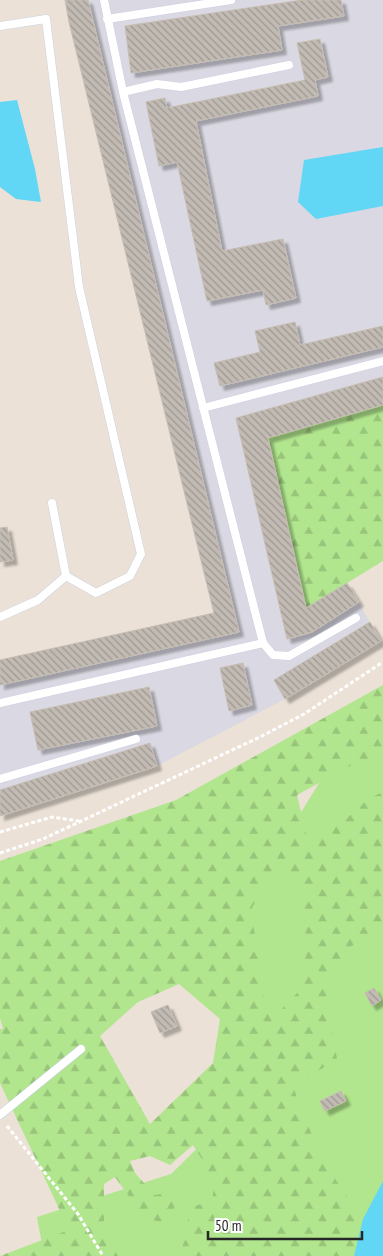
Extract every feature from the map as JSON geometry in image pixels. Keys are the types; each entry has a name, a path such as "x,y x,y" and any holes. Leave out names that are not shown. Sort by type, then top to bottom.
{"lane":[{"path":"104,0 123,92 263,643 273,655 289,656 356,618"},
{"path":"107,19 231,0"},
{"path":"0,26 46,19 79,287 141,554 130,576 96,593 66,576 52,503"},
{"path":"123,92 157,84 181,87 289,65"},
{"path":"203,408 383,361"},
{"path":"0,617 38,600 66,576"},
{"path":"0,703 263,643"},
{"path":"0,779 136,739"},
{"path":"0,1116 80,1049"}],"path":[{"path":"0,853 43,839 260,737 304,714 383,662"},
{"path":"0,832 52,817 81,822"},
{"path":"5,1123 78,1214 104,1256"}],"shaded area":[{"path":"65,0 383,0 383,405 347,583 381,641 285,699 157,766 0,816 0,660 213,613"}],"green space":[{"path":"383,405 383,561 306,608 268,438"},
{"path":"383,685 383,756 352,765 297,795 307,837 347,818 368,799 383,792 383,873 379,875 383,881 383,935 353,945 324,980 337,1059 293,1087 322,1160 363,1219 354,1256 178,1256 186,1238 189,1209 212,1199 214,1188 203,1161 193,1145 170,1165 150,1156 130,1161 135,1173 155,1195 173,1192 176,1203 169,1224 143,1216 115,1177 104,1184 104,1231 118,1256 0,1256 69,1230 0,1083 0,1029 3,1029 0,1018 0,861 176,800","holes":["270,873 287,873 295,878 306,917 305,962 298,992 278,1013 267,1014 251,910","179,984 220,1019 213,1063 150,1124 100,1036 138,1002"]},
{"path":"383,723 383,1256 44,1256 37,1217 171,1174 267,1080 246,901 326,772"}],"water":[{"path":"17,100 35,169 41,202 16,199 0,187 0,102"},
{"path":"383,147 383,206 316,219 298,202 304,160"},
{"path":"383,1181 383,1256 354,1256 363,1219"}],"building":[{"path":"65,0 88,0 239,632 0,685 0,660 214,613"},
{"path":"302,0 341,0 344,16 278,26 282,50 131,73 125,26"},
{"path":"320,39 328,77 315,80 318,96 196,121 222,251 283,239 296,298 266,305 263,290 207,301 177,162 159,166 146,102 165,98 167,108 305,80 297,43"},
{"path":"295,322 300,345 383,326 383,347 220,386 214,363 260,352 255,331"},
{"path":"383,377 383,405 268,438 306,608 347,583 359,602 312,632 287,639 236,418"},
{"path":"7,527 13,560 0,562 0,528"},
{"path":"370,622 381,641 285,699 274,680"},
{"path":"243,663 252,705 229,711 220,668"},
{"path":"149,687 157,726 38,750 30,712"},
{"path":"150,743 157,766 0,816 0,790"},
{"path":"374,988 381,1000 372,1006 365,993"},
{"path":"168,1005 177,1026 160,1033 151,1012"},
{"path":"341,1091 346,1101 325,1111 320,1101"}]}
